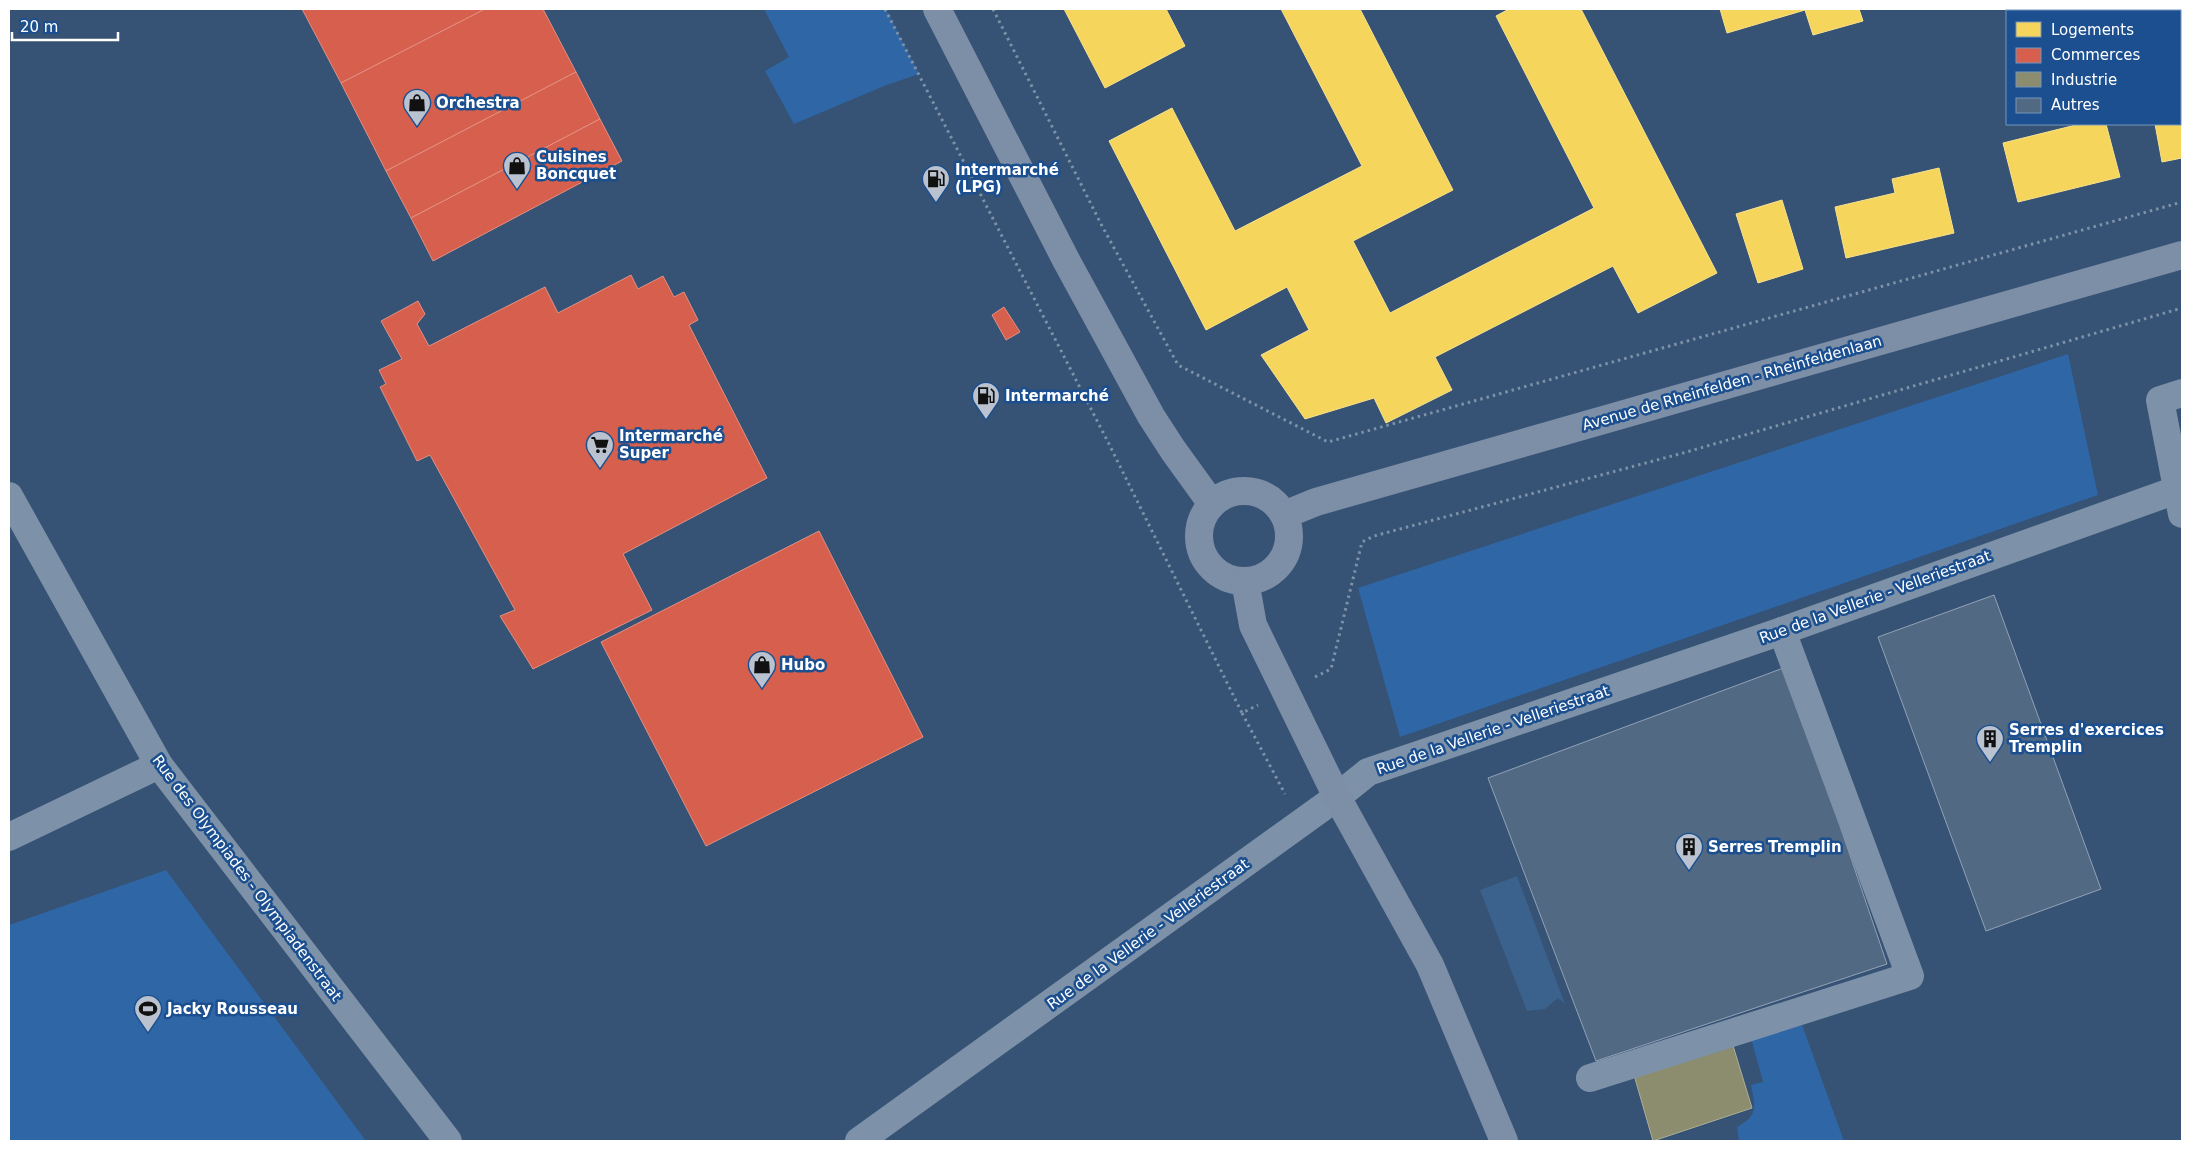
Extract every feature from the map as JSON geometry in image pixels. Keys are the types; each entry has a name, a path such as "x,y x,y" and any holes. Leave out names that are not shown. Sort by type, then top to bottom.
{"main road":[{"path":"938,9 1066,260 1151,416 1212,504"},
{"name":"Avenue de Rheinfelden - Rheinfeldenlaan","path":"1284,515 1335,497 2182,255"},
{"path":"1236,491 1251,491 1264,495 1284,515 1288,530 1288,544 1283,558 1273,570 1260,578 1245,581 1232,579 1220,574 1210,566 1202,554 1199,541 1199,527 1204,514 1223,495 1236,491"},
{"path":"1245,581 1253,625 1337,797 1430,965 1504,1141"}],"street":[{"path":"2181,497 2160,400 2182,394"},
{"name":"Rue des Olympiades - Olympiadenstraat","path":"9,496 158,765 448,1141"},
{"name":"Rue de la Vellerie - Velleriestraat","path":"858,1141 1337,797 1368,772 2181,497"},
{"path":"1590,1078 1910,976 1782,631"},
{"path":"9,837 158,765"}],"path":[{"path":"885,9 1107,440 1242,713 1331,669 1362,542 1374,536 1683,453 2182,308"},
{"path":"993,9 1101,224 1178,366 1328,442 2182,202"}],"shaded area":[{"path":"764,9 886,9 919,74 884,86 794,124 765,71 789,57"},
{"path":"2068,354 2098,495 1400,737 1358,588"},
{"name":"Jacky Rousseau","path":"166,870 366,1141 9,1141 9,925"},
{"path":"1517,876 1565,1004 1558,998 1545,1009 1527,1011 1480,890"},
{"path":"1801,1022 1844,1141 1739,1141 1737,1127 1749,1118 1754,1110 1751,1085 1763,1082 1751,1038"}],"building: Logements":[{"path":"1064,9 1134,9 1135,11 1139,9 1166,9 1185,46 1105,88"},
{"path":"1281,9 1360,9 1453,190 1353,241 1390,313 1594,208 1496,16 1509,9 1581,9 1717,273 1638,313 1613,266 1435,357 1452,390 1386,423 1374,398 1305,419 1261,355 1309,330 1287,287 1206,330 1109,141 1172,108 1235,231 1362,166"},
{"path":"1720,9 1859,9 1863,21 1813,35 1805,10 1727,33"},
{"path":"2181,72 2182,158 2162,162 2155,125 2181,125"},
{"path":"2076,125 2106,125 2120,177 2018,202 2003,143"},
{"path":"1939,168 1954,233 1846,258 1835,207 1895,193 1892,179"},
{"path":"1782,200 1803,269 1758,283 1736,214"}],"building: Commerces":[{"path":"302,9 485,9 341,83"},
{"name":"Orchestra","path":"485,9 543,9 576,72 386,171 341,83"},
{"path":"576,72 600,119 411,218 386,171"},
{"name":"Cuisines Boncquet","path":"600,119 622,161 433,261 411,218"},
{"name":"Intermarché Super","path":"631,275 638,289 663,276 674,297 684,292 698,320 689,325 767,478 623,554 652,610 533,669 500,616 515,610 430,455 417,461 380,387 386,384 379,370 402,359 381,321 418,301 425,314 417,324 429,346 545,287 558,313"},
{"path":"1004,307 1020,332 1006,340 992,315"},
{"name":"Hubo","path":"819,531 923,737 706,846 601,642"}],"building: Industrie":[{"path":"1731,1039 1752,1108 1653,1141 1634,1075"}],"building: Autres":[{"name":"Serres d'exercices Tremplin","path":"1994,595 2101,889 1986,931 1878,637"},
{"name":"Serres Tremplin","path":"1786,667 1887,964 1596,1061 1488,778"}],"place":[{"name":"Orchestra","path":"417,127"},
{"name":"Cuisines Boncquet","path":"517,190"},
{"name":"Intermarché (LPG)","path":"936,203"},
{"name":"Intermarché","path":"986,420"},
{"name":"Intermarché Super","path":"600,469"},
{"name":"Hubo","path":"762,689"},
{"name":"Serres d'exercices Tremplin","path":"1990,763"},
{"name":"Serres Tremplin","path":"1689,871"},
{"name":"Jacky Rousseau","path":"148,1033"}]}
